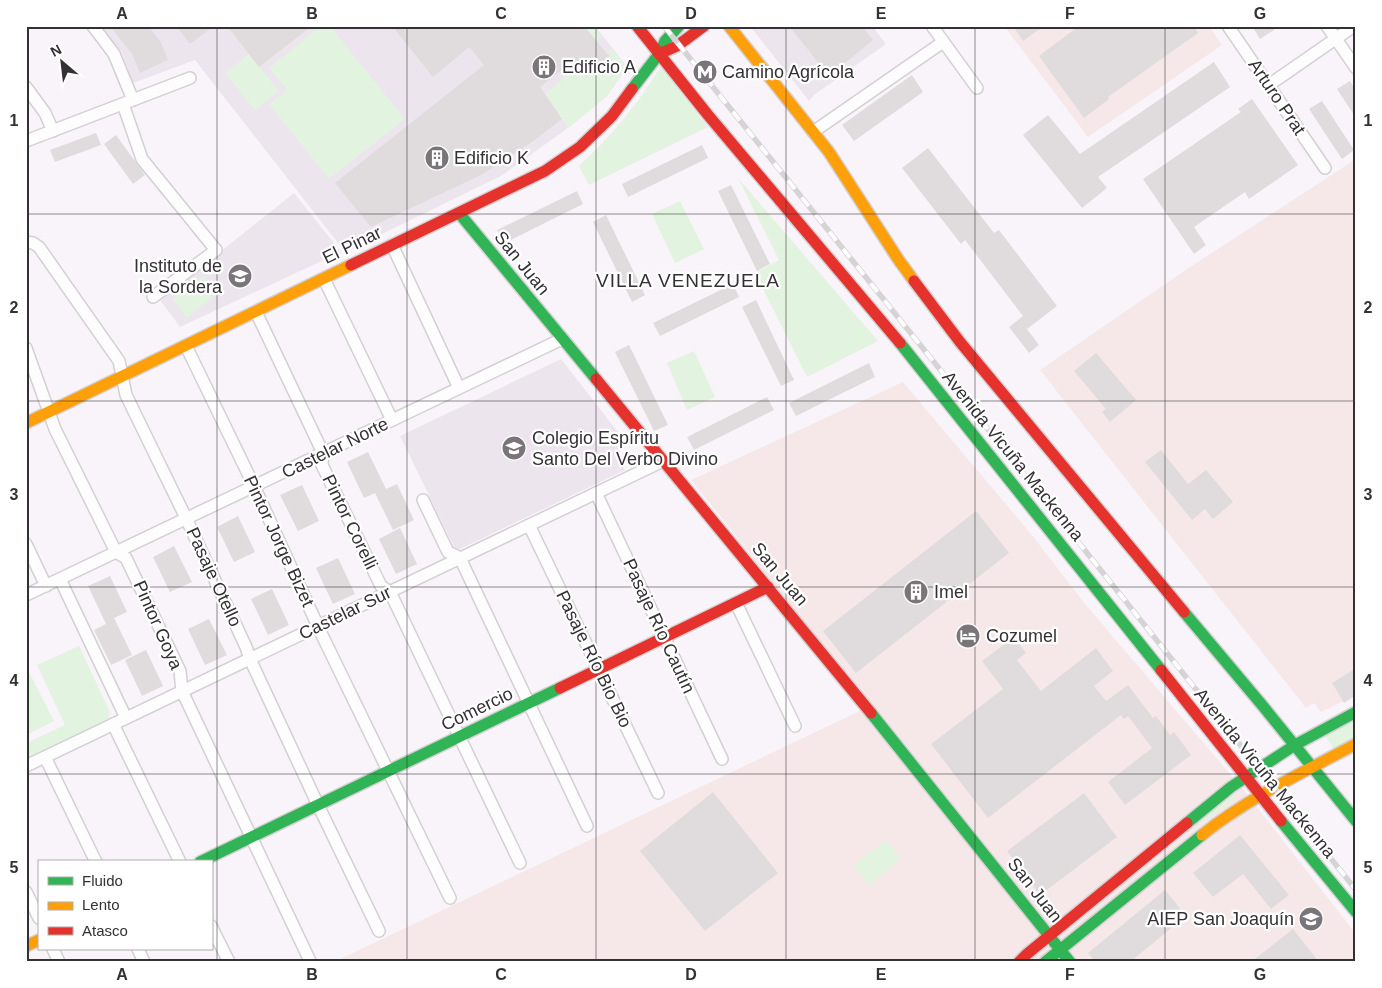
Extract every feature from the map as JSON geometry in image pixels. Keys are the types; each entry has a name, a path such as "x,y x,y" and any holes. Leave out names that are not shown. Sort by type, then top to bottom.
{"main road":[{"name":"Avenida Vicuña Mackenna","path":"637,26 721,130 910,355 1261,796 1356,912"},
{"name":"El Pinar","path":"26,423 538,175 580,147 612,116 659,54 665,41 679,26"},
{"path":"659,54 674,49 704,26"},
{"name":"Avenida Vicuña Mackenna","path":"729,26 829,152 898,259 955,336 1356,821"},
{"name":"San Juan","path":"459,213 927,781 1070,962"},
{"name":"Comercio","path":"204,860 768,587"},
{"path":"1019,962 1231,787 1295,745 1356,712"},
{"path":"1045,962 1216,824 1261,796 1356,744"},
{"path":"26,946 38,940"}],"street":[{"path":"93,26 114,54 142,158 216,250 153,297"},
{"path":"932,26 978,88"},
{"name":"Arturo Prat","path":"1228,26 1326,168"},
{"path":"1327,26 1356,68"},
{"path":"1269,85 1354,26"},
{"path":"814,132 943,42"},
{"path":"26,141 190,78"},
{"path":"26,87 40,105 53,131"},
{"name":"Pasaje Otello","path":"26,242 33,243 39,247 119,361 126,395 186,518 318,805 379,931"},
{"path":"392,245 460,388"},
{"path":"324,279 392,420"},
{"name":"Pintor Corelli","path":"256,312 323,453 322,465 326,474 380,586 390,592 520,863"},
{"name":"Castelar Norte","path":"26,595 562,339"},
{"name":"Pintor Jorge Bizet","path":"186,346 254,486 318,626 450,898"},
{"name":"Pintor Goya","path":"26,348 58,434 116,552 126,558 180,671 182,691 310,961"},
{"name":"Castelar Sur","path":"26,766 663,461"},
{"name":"Pasaje Río Cautín","path":"596,493 722,758"},
{"path":"423,500 448,552 460,558 587,826"},
{"name":"Pasaje Río Bio Bio","path":"529,525 658,793"},
{"path":"26,544 46,586"},
{"path":"60,579 126,718"},
{"path":"736,603 795,726"},
{"path":"113,724 179,860"},
{"path":"45,757 95,860"},
{"path":"26,892 38,916"},
{"path":"212,928 229,962"},
{"path":"54,950 59,962"},
{"path":"138,950 144,962"}],"shaded area":[{"path":"100,26 595,26 627,67 607,96 568,128 501,176 345,252 195,60 133,83 122,53"},
{"path":"750,26 872,26 886,44 814,95 809,101"},
{"path":"1004,26 1209,26 1222,45 1088,137"},
{"path":"1356,159 1356,695 1321,712 1314,703 1306,708 1040,370 1184,271"},
{"name":"Instituto de la Sordera","path":"294,193 341,252 180,327 160,300"},
{"name":"Colegio Espíritu Santo Del Verbo Divino","path":"561,359 625,441 618,455 625,470 456,551 400,436"},
{"path":"903,382 1031,534 1086,605 1242,788 1356,934 1356,962 334,962 870,706 691,480"}],"green space":[{"path":"321,26 330,26 405,119 329,179 269,104 287,90 269,68"},
{"path":"584,26 593,26 602,37 597,42"},
{"path":"611,48 627,67 607,96 568,128 545,94 577,67 586,78 612,57 608,52"},
{"path":"249,54 279,91 255,110 225,73"},
{"path":"661,66 708,127 589,185 579,166 624,119"},
{"path":"738,178 878,341 807,377 755,273 779,260"},
{"path":"680,201 704,249 675,263 652,214"},
{"path":"203,276 217,294 187,318 173,299"},
{"path":"694,351 715,397 687,410 667,363"},
{"path":"79,646 110,712 107,722 30,758 26,750 26,743 65,725 37,665"},
{"path":"30,674 54,721 26,735 26,676"},
{"path":"1356,718 1356,737 1334,750 1325,735"},
{"path":"1232,794 1236,798 1195,826"},
{"path":"886,840 901,859 868,885 853,866"}],"building":[{"path":"110,26 148,26 161,42 168,60 140,73 132,54"},
{"path":"176,26 214,26 190,44"},
{"path":"227,26 312,26 259,67"},
{"name":"Edificio K","path":"392,26 584,26 609,56 586,75 574,60 540,87 562,119 532,142 483,174 371,227 335,183 484,65 469,47 433,77"},
{"path":"789,26 862,26 873,40 829,76"},
{"path":"1013,26 1044,26 1023,41"},
{"path":"1079,26 1194,26 1198,33 1108,97 1109,99 1084,118 1039,56"},
{"path":"1252,26 1280,26 1260,39"},
{"path":"1214,62 1230,87 1098,177 1107,188 1082,208 1023,135 1048,115 1080,154"},
{"path":"912,75 923,92 854,141 842,125"},
{"path":"1350,81 1356,90 1356,118 1337,89"},
{"path":"1252,99 1298,165 1249,199 1245,192 1194,227 1206,245 1194,254 1143,179 1241,112 1238,109"},
{"path":"1322,101 1354,150 1342,159 1309,109"},
{"path":"96,133 101,145 55,162 50,150"},
{"path":"116,135 145,175 133,184 104,144"},
{"path":"702,145 708,158 628,197 622,184"},
{"path":"928,148 994,233 999,230 1057,306 1027,329 1039,345 1029,353 1009,327 1023,316 965,240 961,244 902,168"},
{"path":"731,185 770,264 757,271 718,191"},
{"path":"577,191 583,204 503,244 497,230"},
{"path":"606,215 645,295 632,302 593,222"},
{"path":"733,284 739,297 660,336 653,323"},
{"path":"756,300 794,380 781,386 742,307"},
{"path":"629,345 668,425 654,431 615,352"},
{"path":"1096,353 1136,400 1110,422 1102,412 1106,409 1074,371"},
{"path":"869,363 875,377 796,416 789,403"},
{"path":"767,397 774,410 694,450 687,437"},
{"path":"1161,450 1188,484 1206,470 1233,502 1213,519 1205,509 1192,520 1145,462"},
{"path":"368,452 386,489 397,484 414,520 393,530 375,493 364,498 347,462"},
{"path":"302,485 319,521 298,531 280,495"},
{"name":"Imel","path":"976,511 1009,553 856,673 823,631"},
{"path":"238,516 255,552 234,562 217,527"},
{"path":"400,528 417,564 396,574 379,539"},
{"path":"174,546 192,582 170,592 153,557"},
{"path":"338,558 355,594 333,604 316,568"},
{"path":"110,576 127,612 114,618 132,655 111,665 94,630 106,624 88,586"},
{"path":"272,589 289,625 268,635 251,599"},
{"path":"209,619 227,655 205,665 188,629"},
{"path":"1014,637 1026,653 1017,660 1041,691 1096,648 1113,671 1094,686 1106,701 1128,685 1153,718 1156,716 1170,735 1174,732 1191,755 1125,805 1108,782 1152,748 1128,716 1124,719 1121,715 988,818 931,744 1003,689 982,661"},
{"path":"146,650 163,686 142,696 125,660"},
{"path":"1356,668 1356,695 1344,703 1332,683"},
{"path":"713,792 778,873 705,931 640,851"},
{"path":"1084,793 1117,837 1040,895 1007,851"},
{"path":"1240,835 1289,895 1271,909 1243,874 1213,897 1193,873"},
{"path":"1165,890 1186,916 1130,962 1095,962 1088,953"},
{"path":"1293,929 1319,962 1251,962"}],"railway":[{"path":"664,26 1356,890"}],"traffic: fast":[{"path":"632,89 659,54 665,41 679,26"},
{"path":"459,213 596,379"},
{"path":"900,343 1161,670"},
{"path":"1184,612 1356,821"},
{"path":"204,860 560,688"},
{"path":"1187,823 1231,787 1295,745 1356,712"},
{"path":"871,713 1070,962"},
{"path":"1281,821 1356,912"},
{"path":"1045,962 1202,835"}],"traffic: slow":[{"path":"729,26 829,152 914,281"},
{"path":"26,423 351,265"},
{"path":"1202,835 1257,797 1356,744"},
{"path":"26,946 38,940"}],"traffic: jam":[{"path":"637,26 708,115 900,343"},
{"path":"659,54 677,46 704,26"},
{"path":"351,265 545,171 580,147 612,116 632,89"},
{"path":"914,281 960,342 1184,612"},
{"path":"596,379 871,713"},
{"path":"560,688 768,587"},
{"path":"1161,670 1281,821"},
{"path":"1019,962 1187,823"}],"place":[{"name":"Edificio A","path":"544,67"},
{"name":"Camino Agrícola","path":"705,72"},
{"name":"Edificio K","path":"437,158"},
{"name":"Instituto de la Sordera","path":"240,276"},
{"name":"Colegio Espíritu Santo Del Verbo Divino","path":"514,448"},
{"name":"Imel","path":"916,592"},
{"name":"Cozumel","path":"968,636"},
{"name":"AIEP San Joaquín","path":"1311,919"}],"district":[{"name":"VILLA VENEZUELA","path":"688,280"}]}
